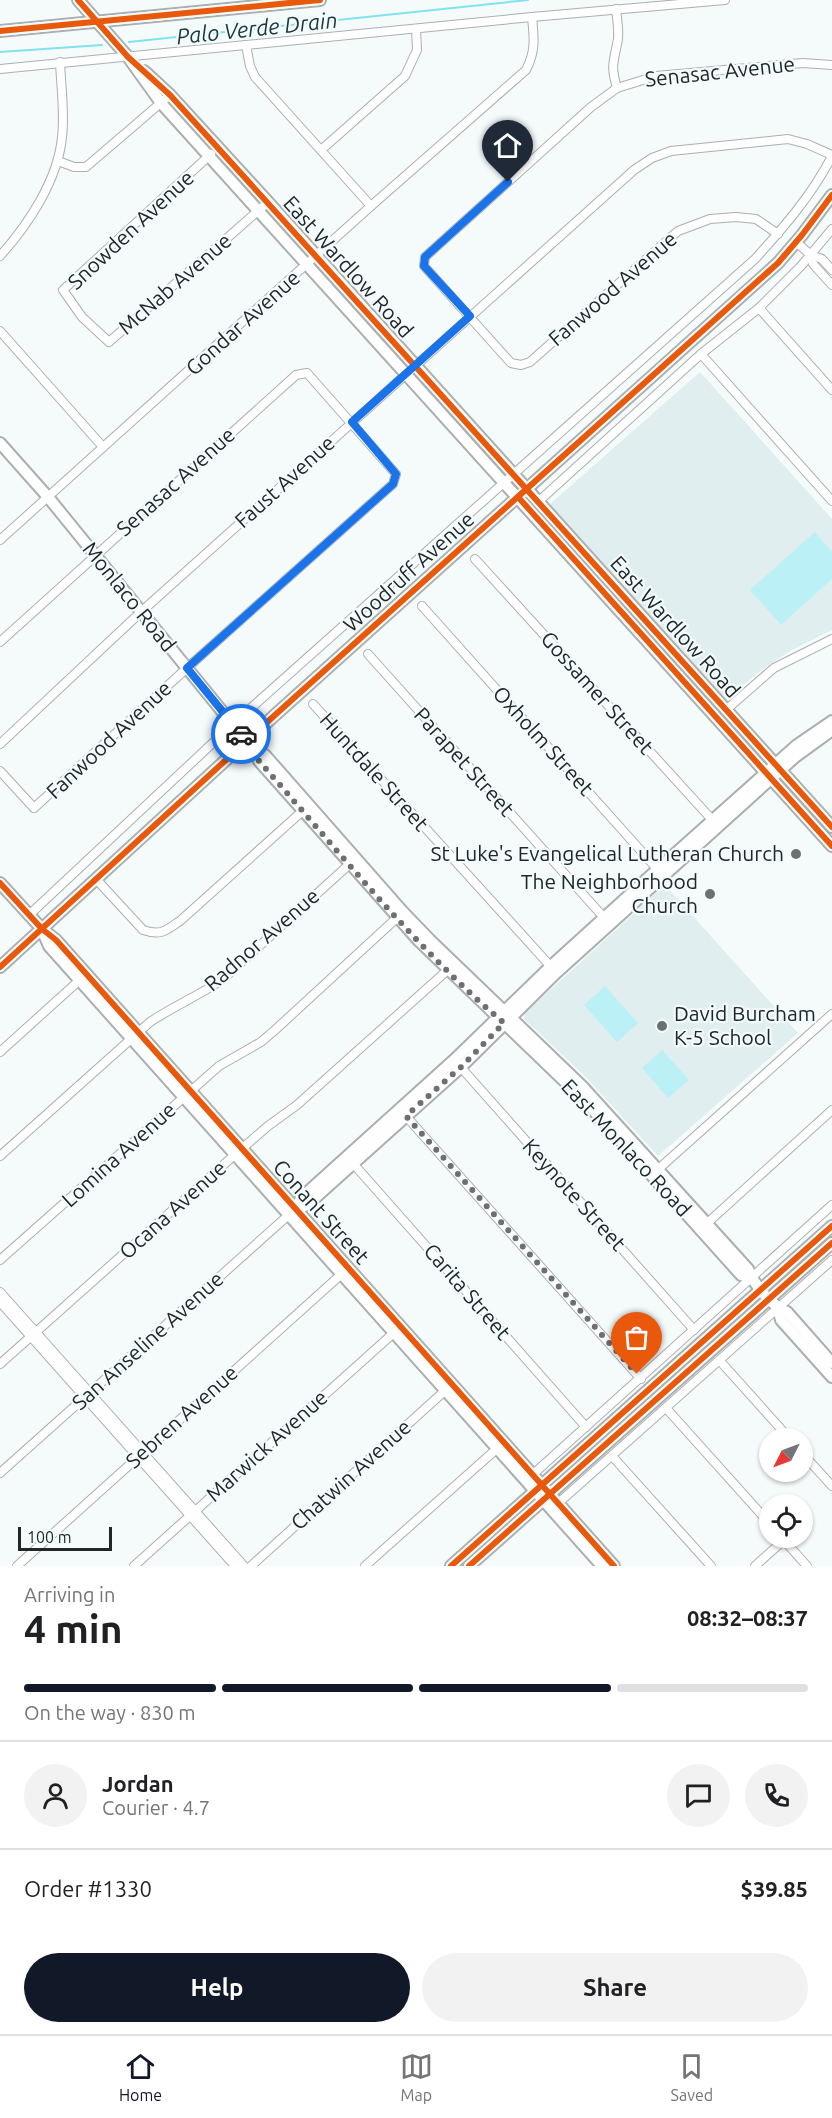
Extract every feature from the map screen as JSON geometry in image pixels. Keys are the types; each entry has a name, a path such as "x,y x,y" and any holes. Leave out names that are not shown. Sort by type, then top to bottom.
{"main road":[{"name":"East Wardlow Road","path":"78,0 166,99 210,156 259,210 416,366 831,826"},
{"path":"0,31 320,0"},
{"name":"East Wardlow Road","path":"166,99 218,147 268,202 312,261 406,375 832,846"},
{"name":"Woodruff Avenue","path":"0,967 770,269 796,242 832,195"},
{"name":"Monlaco Road","path":"0,443 48,497 142,611 256,753 259,761 306,808 400,914 504,1017"},
{"name":"San Anseline Avenue","path":"292,1212 307,1205 350,1160 458,1064 504,1017 606,921 814,732 832,721"},
{"name":"San Anseline Avenue","path":"778,767 832,730"},
{"path":"820,833 831,826"},
{"name":"Conant Street","path":"0,883 28,915 56,940 83,977 546,1497 614,1566"},
{"name":"East Monlaco Road","path":"504,1017 655,1172 703,1226 748,1269 751,1278 778,1308 787,1312 828,1361"},
{"path":"451,1566 832,1226"},
{"path":"469,1566 832,1243"},
{"path":"828,1361 832,1377"},
{"name":"Conant Street","path":"555,1506 602,1566"}],"street":[{"path":"0,69 725,0"},
{"path":"616,9 618,38 612,66 617,88"},
{"name":"Gondar Avenue","path":"0,540 371,206 526,70 533,56 532,17"},
{"path":"321,150 405,76 417,50 416,29"},
{"path":"246,45 250,66 255,77 371,206"},
{"path":"0,256 34,212 58,161 63,136 60,62"},
{"name":"Senasac Avenue","path":"470,316 424,266 425,257 591,107 617,88 656,76 803,63 832,65"},
{"path":"58,161 86,167 166,99"},
{"name":"Faust Avenue","path":"0,744 142,611 633,170 652,158 671,151 788,139 807,144 832,156"},
{"name":"Snowden Avenue","path":"82,316 63,290 218,147"},
{"name":"Woodruff Avenue","path":"28,915 233,724 755,259 810,194 832,156"},
{"name":"McNab Avenue","path":"82,316 109,342 268,202"},
{"name":"Fanwood Avenue","path":"470,316 511,363 521,365 530,362 678,231 710,219 736,217 756,219 778,234"},
{"path":"539,501 701,354 759,308 811,255 832,228"},
{"path":"796,242 811,255 822,259 832,270"},
{"path":"811,255 813,264 832,285"},
{"path":"759,308 832,390"},
{"path":"0,332 103,447"},
{"path":"701,354 832,501"},
{"name":"Senasac Avenue","path":"0,642 296,375 307,373 352,422"},
{"name":"Fanwood Avenue","path":"0,771 34,808 393,484 396,474 352,422"},
{"name":"Gossamer Street","path":"475,559 715,824"},
{"name":"Oxholm Street","path":"422,606 661,872"},
{"path":"727,709 774,669 832,639"},
{"name":"Parapet Street","path":"368,654 606,921"},
{"name":"Huntdale Street","path":"313,704 553,970"},
{"path":"96,879 143,930 163,933 180,921 306,808"},
{"name":"Radnor Avenue","path":"0,1156 135,1035 167,1010 223,979 353,861"},
{"name":"Lomina Avenue","path":"0,1260 219,1066 261,1042 275,1030 400,914"},
{"name":"Ocana Avenue","path":"0,1364 268,1126 297,1105 452,967"},
{"path":"0,1052 83,977"},
{"path":"655,1172 832,1014"},
{"name":"Keynote Street","path":"458,1064 694,1330"},
{"path":"703,1226 832,1110"},
{"path":"403,1112 641,1379"},
{"name":"Carita Street","path":"350,1160 586,1427"},
{"path":"530,1478 832,1205"},
{"name":"San Anseline Avenue","path":"0,1473 292,1212"},
{"path":"555,1506 832,1260"},
{"name":"Sebren Avenue","path":"16,1566 345,1271"},
{"path":"0,1292 33,1334 235,1566"},
{"path":"0,1302 33,1334"},
{"name":"Marwick Avenue","path":"134,1566 397,1329"},
{"path":"720,1361 780,1428"},
{"name":"Chatwin Avenue","path":"251,1566 449,1387"},
{"path":"666,1408 759,1512"},
{"path":"365,1566 501,1445"},
{"path":"612,1456 711,1566"},
{"path":"813,1465 832,1486"},
{"path":"192,1514 244,1566"},
{"path":"755,1566 774,1548"},
{"path":"791,1548 807,1566"}],"shaded area":[{"path":"700,372 832,519 832,630 790,651 726,699 550,504"},
{"path":"815,532 832,552 832,579 781,625 750,590"},
{"name":"David Burcham K-5 School","path":"665,885 798,1033 658,1156 582,1073 524,1019 525,1013"},
{"path":"605,986 638,1023 617,1042 584,1005"},
{"path":"662,1050 689,1080 668,1098 642,1068"}],"waterway":[{"name":"Palo Verde Drain","path":"129,42 528,0"},
{"name":"Palo Verde Drain","path":"0,52 102,45"}],"cycle path":[{"path":"78,0 128,57 170,95 832,827"},
{"path":"0,31 320,0"},
{"path":"0,967 275,715 778,263 832,195"},
{"path":"518,497 832,846"},
{"path":"0,883 42,929 56,940 614,1566"},
{"path":"451,1566 832,1226"},
{"path":"469,1566 832,1243"}],"way so far":[{"path":"241,734 256,753 259,761 397,917 504,1023 461,1067 406,1116 637,1374"}],"place":[{"name":"St Luke's Evangelical Lutheran Church","path":"796,854"},
{"name":"The Neighborhood Church","path":"710,894"},
{"name":"David Burcham K-5 School","path":"662,1026"}],"route":[{"path":"241,734 187,668 393,484 396,474 352,422 470,316 424,266 425,257 508,182"}]}
